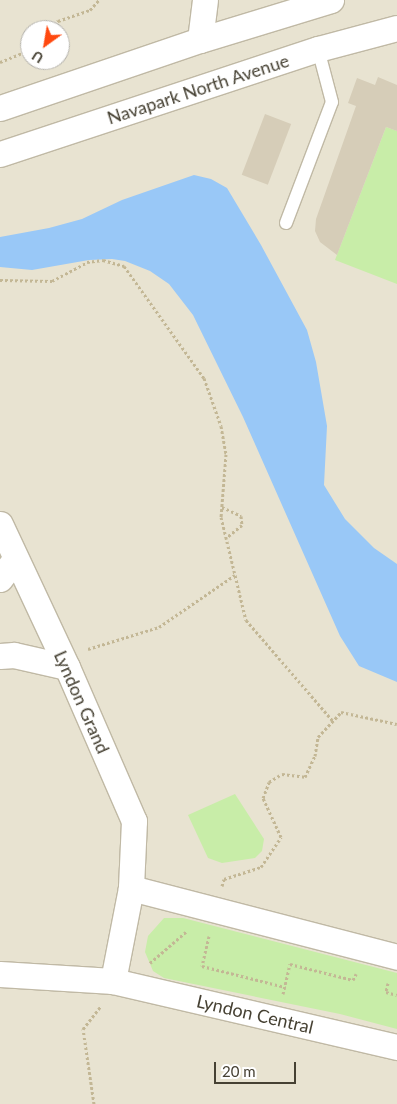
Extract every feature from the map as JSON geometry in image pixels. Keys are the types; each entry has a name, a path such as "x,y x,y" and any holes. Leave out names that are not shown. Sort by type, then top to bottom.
{"street":[{"path":"200,40 205,0"},
{"path":"0,108 200,40 282,6 331,0"},
{"name":"Navapark North Avenue","path":"0,154 318,49 397,28"},
{"name":"Lyndon Grand","path":"0,524 14,559 67,668 134,821 131,888 113,981"},
{"path":"0,579 14,559"},
{"path":"0,656 14,655 67,668"},
{"path":"131,888 397,957"},
{"name":"Lyndon Central","path":"0,974 113,981 397,1047"}],"lane":[{"path":"286,223 332,102 318,49"}],"path":[{"path":"61,20 90,10 99,0"},
{"path":"0,62 20,54"},
{"path":"0,280 52,280 87,262 103,260 124,266 204,378 221,426 226,454 221,518 246,620 333,720"},
{"path":"222,507 241,516 242,525 226,538"},
{"path":"67,668 89,647 159,627 235,575"},
{"path":"285,987 202,966 224,878 261,867 281,837 263,798 269,782 282,774 305,776 315,756 318,737 341,712 397,724"},
{"path":"277,1019 290,964 353,980 354,974 363,976"},
{"path":"380,980 388,982 386,992 397,995"}],"shaded area":[{"path":"0,0 397,0 397,1104 0,1104"}],"green space":[{"path":"386,127 397,131 397,284 335,260"},
{"path":"235,794 264,839 262,851 255,858 222,863 208,858 188,815"},
{"path":"164,918 183,918 397,973 397,1029 340,1014 164,978 153,971 145,952 148,936"}],"water":[{"path":"194,175 211,179 227,188 261,245 307,330 316,362 327,426 324,485 345,519 374,548 397,564 397,682 359,666 340,636 243,417 193,315 169,284 150,271 125,261 112,259 89,260 32,270 0,267 0,237 49,228 82,219 122,200"}],"building":[{"path":"378,77 397,85 397,131 386,127 337,255 320,242 315,231 316,219 356,106 348,103 357,78 375,85"},
{"path":"265,114 291,124 268,185 242,175"}]}
